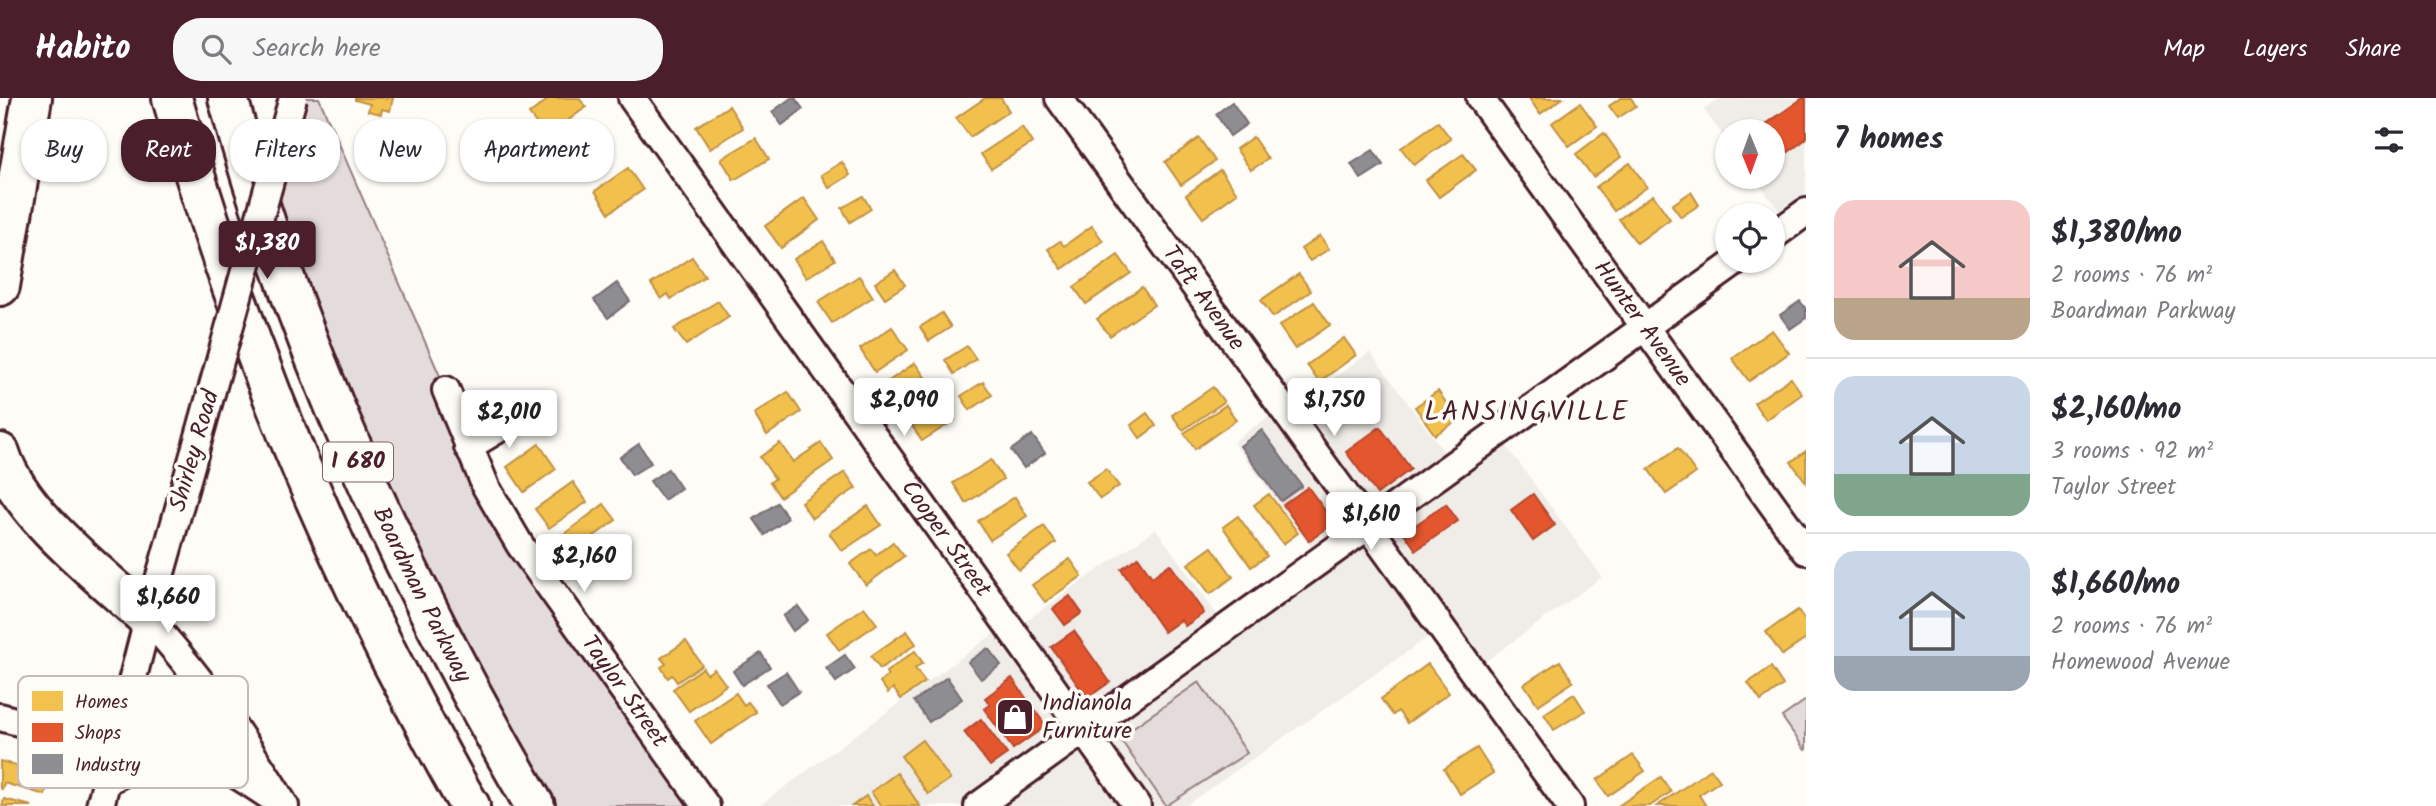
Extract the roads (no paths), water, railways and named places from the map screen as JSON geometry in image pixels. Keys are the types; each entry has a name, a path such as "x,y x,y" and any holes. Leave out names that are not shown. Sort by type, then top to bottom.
{"highway":[{"path":"0,286 32,98"},
{"name":"I 680","path":"172,98 228,282 303,476 382,643 470,806"},
{"name":"Boardman Parkway","path":"228,98 280,265 352,449 461,675 535,806"},
{"path":"0,453 31,508 148,619"}],"street":[{"name":"Shirley Road","path":"134,676 293,98"},
{"name":"Cooper Street","path":"632,98 1137,806"},
{"name":"Taft Avenue","path":"1059,98 1570,806"},
{"name":"Hunter Avenue","path":"1480,98 1806,551"},
{"path":"1785,227 1806,212"},
{"path":"978,806 1720,273"},
{"name":"Taylor Street","path":"446,390 486,487 520,545 706,806"},
{"path":"468,447 525,413"},
{"path":"148,619 177,650 196,676"},
{"path":"0,717 18,722"},
{"path":"248,747 285,806"},
{"path":"248,783 285,806"}],"place":[{"name":"Indianola Furniture","path":"1015,717"}],"district":[{"name":"LANSINGVILLE","path":"1527,412"}]}
